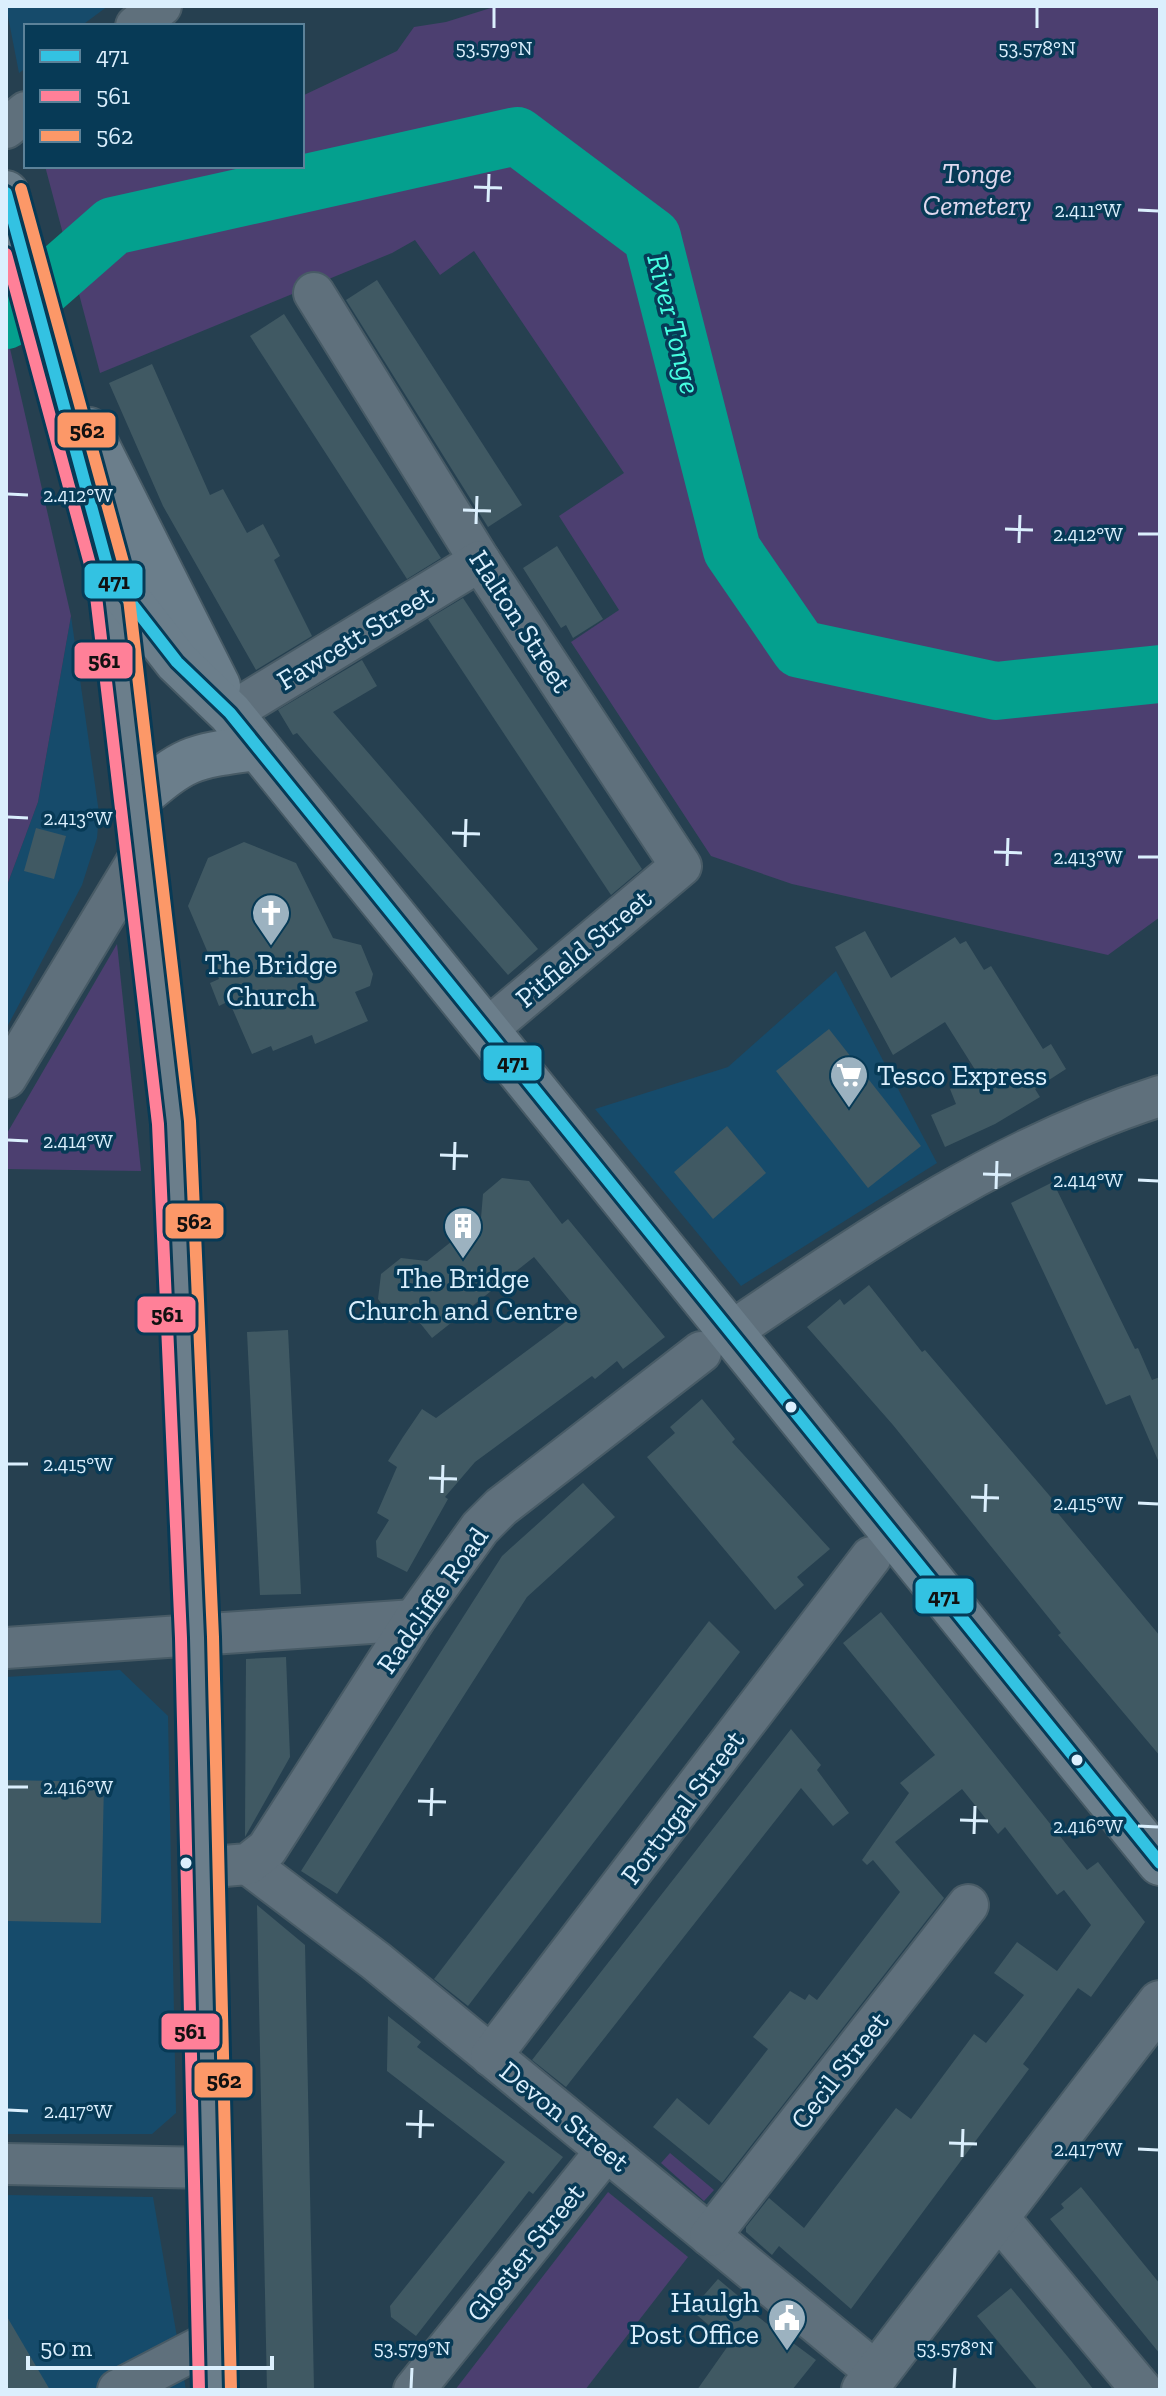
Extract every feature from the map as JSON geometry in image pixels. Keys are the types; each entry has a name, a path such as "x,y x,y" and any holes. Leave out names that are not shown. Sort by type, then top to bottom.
{"main road":[{"path":"6,193 110,576 174,1123 197,1637 215,2390"},
{"path":"47,342 209,664 230,713"},
{"path":"110,576 177,662 230,713 485,1031 717,1342 1160,1863"},
{"path":"136,800 179,764 195,756 255,748"},
{"path":"871,2382 1160,2003"}],"street":[{"path":"138,24 161,6"},
{"path":"6,128 24,114"},
{"name":"Halton Street","path":"314,293 480,561 681,866"},
{"name":"Fawcett Street","path":"230,713 480,561"},
{"path":"6,1078 142,853"},
{"name":"Pitfield Street","path":"485,1031 681,866"},
{"name":"Radcliffe Road","path":"248,1864 267,1849 414,1620 480,1528 501,1507 717,1342 888,1224 979,1174 1067,1132 1160,1096"},
{"name":"Portugal Street","path":"491,2056 871,1557"},
{"path":"6,1648 414,1620"},
{"path":"204,1867 248,1864"},
{"name":"Devon Street","path":"248,1864 376,1961 710,2236 871,2382"},
{"name":"Cecil Street","path":"710,2236 968,1905"},
{"name":"Gloster Street","path":"414,2390 606,2151"},
{"path":"6,2164 212,2168"},
{"path":"997,2216 1142,2390"},
{"path":"118,2390 214,2340"}],"shaded area":[{"path":"6,6 108,6 84,24 24,24 24,69 19,73"},
{"path":"71,616 99,813 97,838 82,885 6,1029 6,888 38,802"},
{"path":"836,971 937,1163 741,1286 595,1109 728,1067"},
{"path":"120,1670 168,1716 176,2113 152,2134 6,2134 6,1677"},
{"path":"6,2195 153,2197 186,2390 6,2390"}],"green space":[{"name":"Tonge Cemetery","path":"497,6 1160,6 1160,917 1108,955 792,884 711,856 571,642 619,610 559,516 624,473 474,251 440,275 415,240 392,253 100,373 46,168 304,168 304,95 397,51 414,27 446,22"},
{"path":"6,331 71,616 38,802 6,888"},
{"path":"117,944 141,1171 6,1169 6,1135"},
{"path":"670,2153 714,2190 704,2201 661,2163"},
{"path":"608,2192 688,2257 585,2390 455,2390"}],"building":[{"path":"377,280 522,505 488,527 346,300"},
{"path":"284,314 441,558 407,579 250,336"},
{"path":"152,364 210,495 223,489 247,533 263,524 280,556 274,560 312,636 256,670 163,506 109,383"},
{"path":"557,546 603,619 573,638 566,625 561,628 523,568"},
{"path":"463,598 642,869 611,895 428,619"},
{"path":"362,660 377,686 333,712 538,949 508,975 297,733 293,735 278,710"},
{"path":"36,828 66,836 54,879 24,871"},
{"name":"The Bridge Church","path":"244,842 296,863 333,938 361,945 373,974 370,986 355,992 368,1021 315,1044 312,1035 273,1051 271,1046 252,1054 229,1001 219,1006 210,983 219,979 188,906 208,858"},
{"path":"865,931 891,978 955,937 960,944 966,941 984,970 991,966 1043,1049 1051,1044 1066,1069 1035,1089 1040,1097 995,1124 945,1147 931,1115 956,1104 950,1089 979,1076 945,1022 893,1055 835,947"},
{"name":"Tesco Express","path":"829,1029 921,1146 868,1188 776,1071"},
{"path":"727,1126 766,1173 713,1219 674,1172"},
{"path":"502,1178 529,1181 562,1224 568,1219 665,1337 623,1369 617,1361 595,1379 592,1376 475,1462 445,1497 448,1499 407,1572 377,1557 376,1541 389,1520 377,1513 397,1467 388,1461 403,1437 422,1409 436,1418 579,1312 534,1257 432,1338 420,1323 394,1320 378,1299 381,1274 401,1258 427,1261 481,1218 483,1194"},
{"path":"1053,1182 1152,1380 1160,1377 1160,1465 1130,1395 1106,1405 1011,1203"},
{"path":"869,1285 922,1352 925,1350 1055,1502 1051,1505 1160,1636 1160,1756 1058,1635 1061,1633 893,1425 807,1327 840,1299 844,1305"},
{"path":"288,1330 301,1594 260,1595 247,1332"},
{"path":"702,1399 735,1439 732,1442 830,1549 797,1577 804,1585 775,1610 647,1457 675,1433 670,1427"},
{"path":"583,1483 615,1517 527,1597 337,1894 301,1871 502,1556"},
{"path":"881,1612 1087,1870 1098,1862 1145,1922 1091,1997 1078,1988 1023,2064 1029,2069 851,2309 779,2246 772,2255 746,2232 746,2227 769,2198 804,2228 896,2108 911,2119 974,2034 986,2043 1024,1995 994,1973 1017,1942 1057,1971 1091,1925 1064,1890 1057,1895 1005,1827 998,1834 962,1789 895,1842 944,1898 722,2183 653,2127 677,2098 709,2125 768,2049 753,2037 790,1991 805,2000 809,1994 817,2000 900,1892 873,1860 867,1865 862,1860 909,1793 900,1783 935,1755 843,1643"},
{"path":"709,1621 740,1652 468,2006 434,1979"},
{"path":"286,1657 290,1757 245,1837 246,1659"},
{"path":"791,1729 821,1765 817,1770 849,1813 833,1826 801,1788 566,2087 532,2060"},
{"path":"6,1780 104,1782 101,1923 6,1921"},
{"path":"257,1905 305,1945 314,2390 267,2390"},
{"path":"388,2016 421,2042 417,2047 563,2157 533,2194 529,2191 416,2336 391,2317 390,2306 505,2162 387,2071"},
{"path":"1081,2187 1160,2284 1160,2354 1050,2219 1064,2208 1061,2204"},
{"path":"718,2279 749,2305 746,2308 816,2360 792,2390 697,2390 730,2343 691,2310"},
{"path":"1011,2288 1094,2390 1038,2390 977,2316"},
{"path":"6,2315 50,2390 6,2390"}],"waterway":[{"name":"River Tonge","path":"6,320 113,226 517,136 652,237 732,550 800,649 996,691 1160,674"}],"transit line":[{"name":"562","path":"21,189 126,573 190,1121 213,1637 231,2390"},
{"name":"471","path":"6,193 110,576 177,662 230,713 1160,1863"},
{"name":"561","path":"6,254 94,579 158,1124 181,1638 199,2390"}],"place":[{"name":"The Bridge Church","path":"271,947"},
{"name":"Tesco Express","path":"849,1109"},
{"name":"The Bridge Church and Centre","path":"463,1260"},
{"name":"Haulgh Post Office","path":"787,2352"}]}
